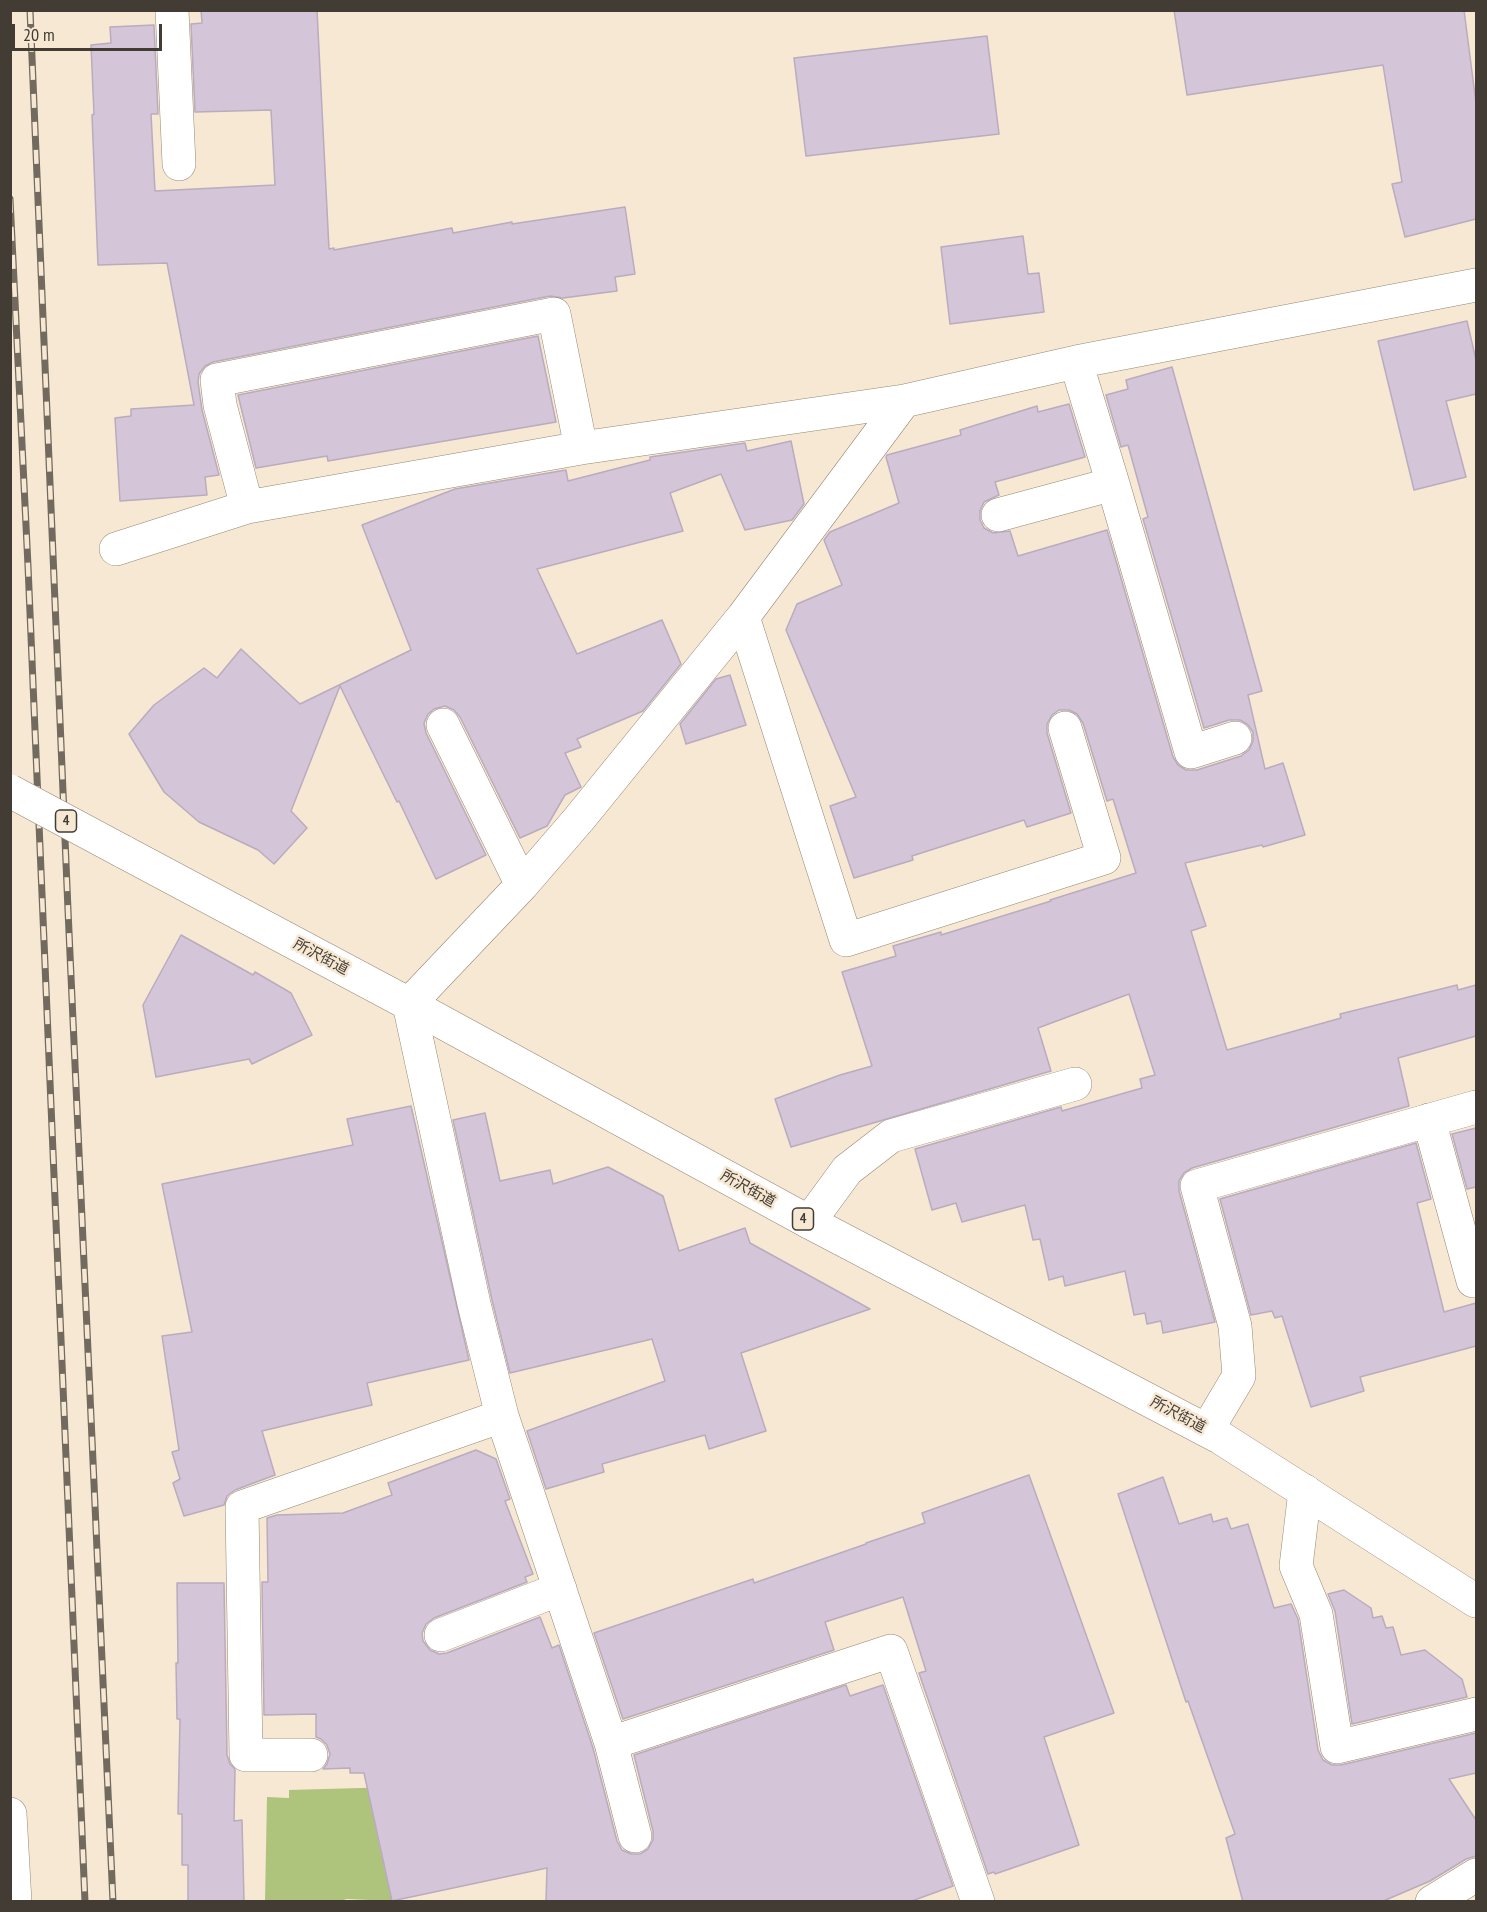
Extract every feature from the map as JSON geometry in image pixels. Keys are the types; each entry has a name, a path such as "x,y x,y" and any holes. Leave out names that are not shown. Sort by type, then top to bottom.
{"street":[{"path":"172,10 179,164"},
{"path":"116,549 247,507 581,448 904,402 1076,362 1476,285"},
{"path":"247,507 220,405 217,380 554,314 581,448"},
{"path":"1076,362 1191,752 1235,738"},
{"path":"635,1836 611,1743 502,1416 474,1304 409,1004 522,885 579,819 743,617 904,402"},
{"path":"998,515 1113,484"},
{"path":"743,617 846,940 1104,858 1065,728"},
{"path":"443,725 522,885"},
{"name":"所沢街道","path":"10,791 409,1004 809,1222 1207,1430 1476,1601"},
{"path":"809,1222 847,1170 891,1136 1075,1084"},
{"path":"1207,1430 1239,1376 1235,1326 1197,1186 1476,1107"},
{"path":"1429,1120 1473,1281"},
{"path":"311,1755 246,1755 243,1507 502,1416"},
{"path":"1305,1491 1296,1566 1316,1614 1337,1747 1476,1714"},
{"path":"441,1635 560,1589"},
{"path":"611,1743 891,1651 978,1902"},
{"path":"10,1814 15,1902"},
{"path":"1432,1902 1476,1875"}],"green space":[{"path":"397,1787 378,1839 392,1901 347,1899 335,1902 265,1902 267,1797 289,1798 289,1790"}],"building":[{"path":"201,10 317,10 329,249 334,248 334,250 452,228 453,233 512,222 512,224 625,207 635,274 615,277 617,291 563,298 550,296 213,362 205,366 199,374 198,382 202,410 219,475 205,477 207,495 120,501 115,418 131,416 131,409 194,405 167,263 98,265 91,45 111,43 110,27 154,25 158,114 151,114 155,191 275,185 271,110 195,112 191,24 202,23"},
{"path":"1174,10 1464,10 1476,103 1476,219 1405,237 1392,184 1402,182 1383,65 1187,95"},
{"path":"987,36 999,134 806,156 794,58"},
{"path":"1023,236 1028,274 1039,273 1044,312 950,324 941,247"},
{"path":"1467,321 1476,360 1476,394 1446,401 1466,477 1414,490 1378,341"},
{"path":"538,336 556,422 328,461 327,456 256,468 238,395"},
{"path":"1172,367 1262,691 1248,695 1265,769 1283,763 1305,835 1263,847 1262,845 1185,863 1206,926 1191,931 1227,1050 1341,1018 1340,1014 1457,985 1458,990 1476,985 1476,1036 1398,1058 1409,1106 1192,1168 1184,1173 1179,1181 1179,1191 1215,1322 1163,1333 1161,1321 1147,1324 1145,1313 1134,1315 1125,1271 1065,1286 1063,1276 1049,1280 1040,1239 1033,1240 1025,1205 962,1222 956,1203 932,1210 915,1149 1061,1107 1062,1111 1142,1088 1140,1079 1155,1075 1129,994 1038,1028 1051,1071 791,1147 775,1099 872,1066 842,972 896,956 893,946 941,932 941,935 1136,873 1113,799 1107,801 1083,723 1077,714 1069,710 1059,710 1052,715 1047,724 1047,733 1071,813 1027,827 1024,820 912,856 913,860 854,878 830,806 856,797 786,630 797,604 842,585 824,540 830,532 899,503 887,455 961,435 960,430 1037,406 1038,412 1069,404 1085,457 995,482 999,495 984,502 980,511 980,520 984,528 993,533 1010,531 1018,556 1107,530 1173,757 1178,765 1186,770 1197,770 1241,756 1249,750 1253,741 1253,732 1240,720 1229,720 1204,728 1143,519 1148,517 1128,445 1121,447 1106,395 1128,389 1126,380"},
{"path":"791,441 804,504 792,520 745,530 721,474 670,493 683,531 537,569 577,654 662,620 681,664 643,711 577,739 581,747 565,753 581,787 565,795 547,826 520,838 460,717 454,710 445,706 434,709 428,714 424,723 426,733 486,855 436,879 340,686 291,811 307,828 274,864 258,850 199,822 164,792 129,734 154,705 204,668 217,678 241,649 300,704 411,650 362,525 455,489 566,470 568,481 650,460 650,457 745,443 747,451"},
{"path":"730,675 746,725 686,744 680,724 716,679"},
{"path":"181,935 253,975 255,972 291,993 312,1035 252,1064 249,1059 156,1077 143,1005"},
{"path":"411,1106 469,1360 367,1383 372,1405 262,1431 275,1475 235,1490 227,1496 224,1505 184,1516 173,1483 180,1479 172,1452 179,1450 162,1336 192,1332 162,1184 353,1145 347,1119"},
{"path":"485,1113 500,1181 550,1170 553,1184 608,1167 663,1196 679,1251 745,1228 750,1243 870,1309 741,1353 766,1431 709,1449 705,1435 602,1464 604,1472 546,1489 527,1431 665,1381 652,1339 510,1373 453,1120"},
{"path":"1476,1128 1476,1187 1467,1189 1452,1134"},
{"path":"1416,1143 1431,1199 1417,1203 1444,1312 1476,1303 1476,1346 1360,1377 1364,1391 1311,1407 1282,1316 1275,1318 1272,1311 1251,1315 1220,1199"},
{"path":"476,1450 496,1459 510,1499 505,1501 533,1574 525,1577 527,1582 434,1618 426,1624 422,1633 423,1641 430,1650 439,1654 447,1653 540,1617 552,1648 559,1645 593,1748 617,1841 622,1850 631,1854 640,1854 648,1849 653,1840 653,1831 634,1755 846,1685 850,1696 883,1685 953,1886 909,1902 546,1902 547,1868 392,1901 364,1773 350,1773 350,1768 323,1769 330,1754 327,1745 316,1737 316,1714 264,1715 262,1582 268,1582 267,1518 277,1515 343,1513 392,1495 388,1483"},
{"path":"1029,1475 1114,1713 1044,1737 1079,1845 995,1874 994,1872 988,1874 919,1673 926,1671 903,1597 825,1622 834,1650 623,1719 594,1633 753,1579 754,1583 925,1523 922,1513"},
{"path":"1163,1477 1179,1524 1211,1514 1213,1522 1227,1518 1231,1529 1248,1524 1274,1608 1291,1604 1298,1619 1318,1750 1323,1760 1332,1765 1341,1765 1476,1733 1476,1773 1449,1779 1476,1820 1476,1856 1466,1859 1430,1881 1381,1902 1243,1902 1226,1838 1235,1834 1188,1701 1186,1702 1118,1494"},
{"path":"177,1583 224,1583 227,1755 230,1764 235,1769 234,1821 242,1820 244,1901 188,1901 188,1865 182,1865 182,1814 178,1814 180,1719 177,1719"},
{"path":"1344,1590 1371,1608 1373,1618 1382,1616 1386,1628 1393,1627 1401,1655 1425,1650 1462,1679 1467,1697 1352,1724 1335,1611 1328,1594"}],"railway":[{"path":"30,10 113,1902"},
{"path":"10,199 28,566 85,1902"}]}
